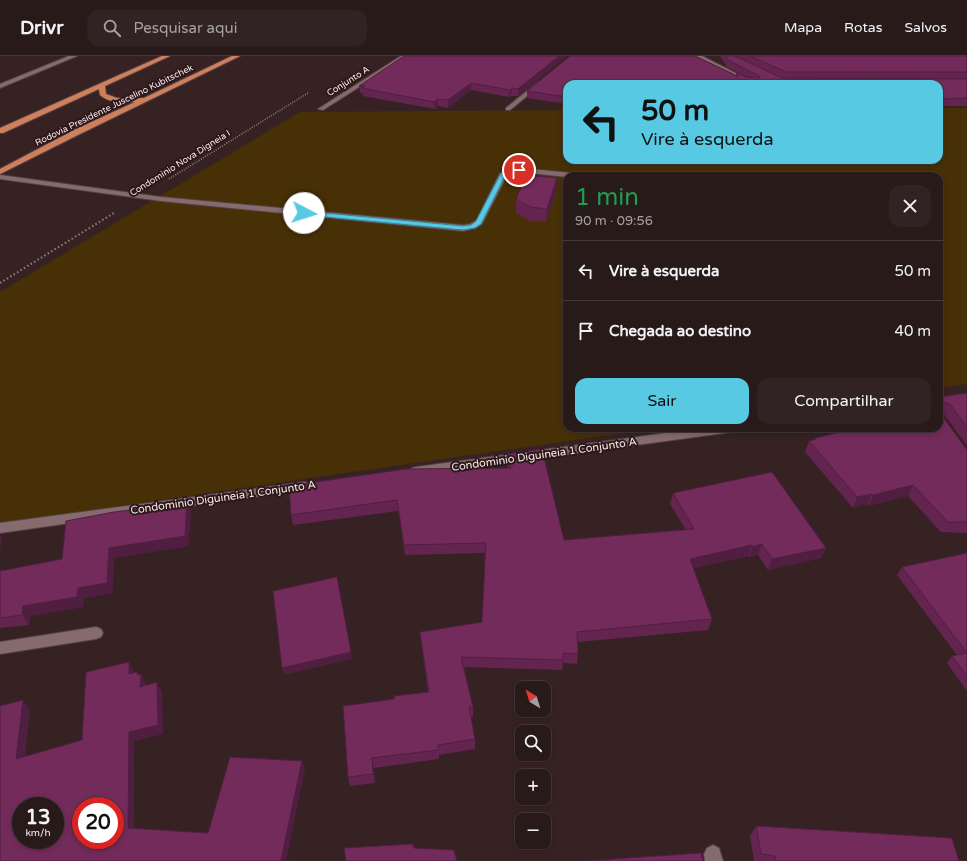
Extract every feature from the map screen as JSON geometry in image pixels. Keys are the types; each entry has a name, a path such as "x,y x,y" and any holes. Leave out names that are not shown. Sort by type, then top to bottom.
{"highway":[{"name":"Rodovia Presidente Juscelino Kubitschek","path":"0,131 167,56"},
{"name":"Rodovia Presidente Juscelino Kubitschek","path":"0,172 79,130 146,100 237,56"},
{"path":"102,86 103,95 106,97 122,100 146,100"}],"street":[{"path":"0,86 74,56"},
{"name":"Conjunto A","path":"322,109 405,56"},
{"path":"696,56 745,80"},
{"path":"508,109 543,80"},
{"path":"0,177 161,199 463,228 473,226 479,222 503,175 519,170 563,174"},
{"name":"Condominio Diguineia 1 Conjunto A","path":"401,473 703,432"},
{"name":"Condominio Diguineia 1 Conjunto A","path":"0,528 315,485"},
{"path":"0,648 96,633"}],"path":[{"name":"Condominio Nova Digneia I","path":"0,283 308,93"}],"shaded area":[{"path":"943,108 967,108 967,384 943,387 943,172 563,172 563,432 630,432 0,523 0,292 300,112 563,110 563,164 943,164"}],"building":[{"path":"404,56 559,56 518,89 512,88 510,90 471,83 448,100 438,99 434,102 362,88 365,86 359,86"},
{"path":"570,56 695,56 739,77 736,72 746,77 760,77 728,60 725,56 735,56 782,78 967,79 967,98 943,99 943,80 563,80 563,96 527,91"},
{"path":"750,56 967,56 967,72 786,72"},
{"path":"526,175 557,178 547,209 530,207 516,199"},
{"path":"967,393 967,428 950,404 945,402 943,404 943,396"},
{"path":"943,417 967,450 967,522 948,522 913,485 873,495 857,497 809,441 816,439 815,438 841,432 943,432"},
{"path":"542,449 564,540 694,529 673,493 772,472 826,548 772,559 762,544 690,559 712,619 577,632 578,654 563,653 563,660 461,657 473,707 469,707 475,739 438,745 438,750 372,758 373,774 348,777 343,706 394,699 394,696 429,692 420,632 482,622 486,543 404,545 397,500 291,515 289,486 405,469 511,468 507,454"},
{"path":"187,503 185,536 109,548 107,583 78,588 77,597 23,606 22,615 0,618 0,571 62,559 66,521 114,512"},
{"path":"967,553 967,653 902,567"},
{"path":"337,577 351,652 282,668 273,591"},
{"path":"967,653 967,676 952,656"},
{"path":"129,662 129,674 137,672 138,675 141,674 140,687 157,682 158,725 129,732 128,828 208,833 230,757 302,761 281,860 291,861 0,861 0,706 23,700 16,759 82,740 86,672"},
{"path":"756,826 952,838 959,861 776,861 775,856 761,854"},
{"path":"413,844 414,848 454,850 457,861 346,861 344,848"},
{"path":"701,853 703,861 584,861"}],"route":[{"path":"304,213 463,228 473,226 479,222 503,175 519,170"}]}
